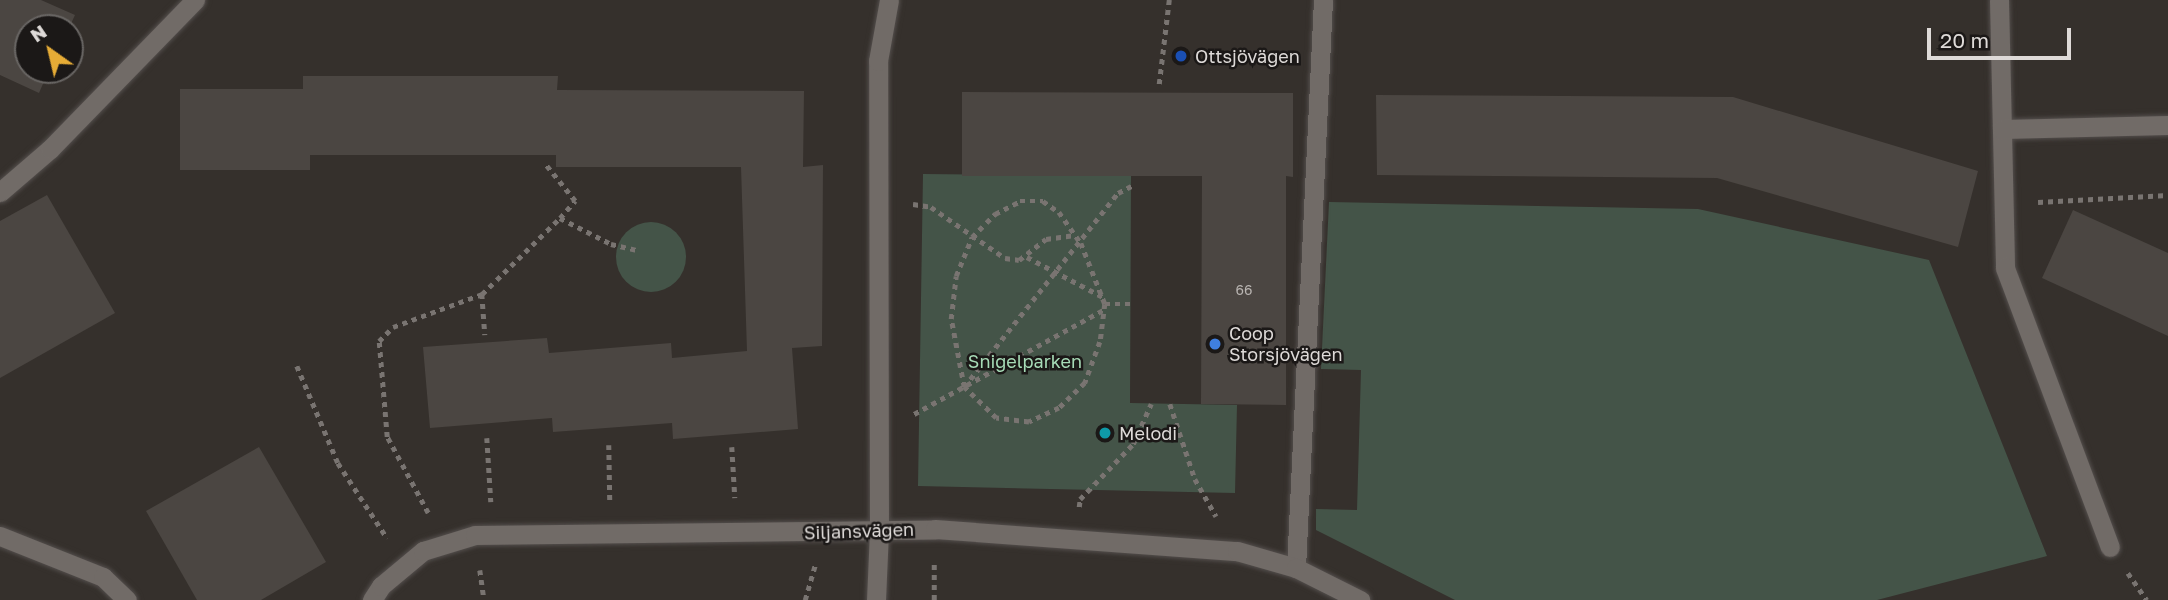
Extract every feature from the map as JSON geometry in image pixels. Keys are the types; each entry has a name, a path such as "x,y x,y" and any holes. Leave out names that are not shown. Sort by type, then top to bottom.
{"street":[{"path":"0,192 50,149 195,0"},
{"path":"876,600 879,531 878,61 889,0"},
{"path":"1296,568 1322,0"},
{"path":"1999,0 2004,268 2110,547"},
{"path":"2002,129 2168,125"},
{"name":"Siljansvägen","path":"372,600 405,565 445,541 494,534 737,534 935,529 1237,551 1296,568 1360,600"},
{"path":"0,536 103,577 127,600"}],"path":[{"path":"1158,84 1169,0"},
{"path":"445,541 387,438 379,341 393,327 482,294 561,218 575,201 545,164"},
{"path":"964,387 1082,243 1118,193 1131,186"},
{"path":"2002,203 2168,195"},
{"path":"878,198 931,207 1005,258 1027,257 1103,297"},
{"path":"1020,201 1043,201 1059,212 1075,236 1082,243 1103,297 1104,307 1100,342 1085,383 1059,408 1029,422 996,418 964,387 951,318 956,276 972,237 995,214 1020,201"},
{"path":"561,218 611,244 636,250"},
{"path":"1027,257 1046,239 1075,236"},
{"path":"482,294 485,335"},
{"path":"878,417 912,415 1104,307 1131,304"},
{"path":"297,366 338,463 405,565"},
{"path":"1074,539 1080,499 1133,444 1151,404"},
{"path":"1170,404 1195,479 1237,551"},
{"path":"487,438 494,534"},
{"path":"609,445 610,533"},
{"path":"732,447 737,534"}],"green space":[{"name":"Snigelparken","path":"923,174 1131,176 1130,403 1237,405 1235,493 918,486"},
{"path":"1329,202 1698,209 1929,260 2047,556 1877,600 1455,600 1316,530 1316,509 1357,510 1361,370 1321,369"},
{"path":"651,222 676,232 686,257 676,282 651,292 626,282 616,257 626,232"}],"building":[{"path":"0,0 41,0 73,14 14,14 14,81 0,75"},
{"path":"303,76 558,76 557,90 804,91 803,167 823,165 822,346 792,348 798,429 673,439 672,423 553,432 552,418 430,428 423,347 547,338 549,353 671,343 672,358 747,351 741,167 556,167 556,155 310,155 310,170 180,170 180,89 303,89"},
{"path":"20,84 43,84 39,93"},
{"path":"962,92 1293,93 1293,177 1286,176 1286,405 1201,404 1202,176 962,176"},
{"path":"1376,95 1733,97 1978,171 1958,247 1717,178 1377,175"},
{"path":"47,195 115,313 0,378 0,221"},
{"path":"2073,210 2168,253 2168,336 2042,278"},
{"path":"259,447 326,562 261,600 197,600 146,511"}],"place":[{"name":"Ottsjövägen","path":"1181,56"},
{"name":"Coop Storsjövägen","path":"1215,344"},
{"name":"Melodi","path":"1105,433"}]}
